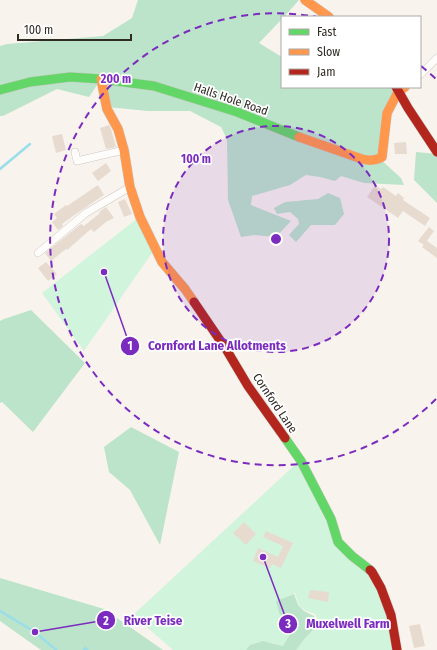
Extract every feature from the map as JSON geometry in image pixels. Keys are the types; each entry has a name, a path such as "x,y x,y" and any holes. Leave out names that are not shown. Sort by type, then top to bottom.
{"street":[{"path":"305,0 328,16"},
{"path":"421,74 437,58"},
{"name":"Halls Hole Road","path":"0,90 30,82 70,77 101,79 154,86 238,112 308,141 371,161 382,157 387,113 400,89"},
{"name":"Cornford Lane","path":"101,79 107,109 118,129 124,150 130,187 140,217 157,253 162,262 189,295 226,349 248,386 301,461 331,519 338,542 352,556 372,572 381,588 391,615 397,650"},
{"path":"400,89 408,108 437,152"},
{"path":"75,152 77,161 124,150"},
{"path":"38,253 86,213 130,187"}],"green space":[{"path":"138,0 299,0 285,16 281,16 281,20 259,43 281,56 281,88 394,88 380,159 401,178 404,185 364,183 341,176 335,181 306,175 290,185 252,196 251,205 291,221 276,237 254,235 241,237 228,200 227,139 221,127 190,111 148,111 107,107 101,79 89,97 57,89 3,116 0,116 0,46 7,44 103,36 132,18"},
{"path":"416,152 437,154 437,203 414,180"},
{"path":"328,193 340,198 344,214 335,225 311,225 296,242 289,235 299,224 298,219 290,212 277,214 274,208 285,202 318,199"},
{"path":"139,217 154,250 84,351 42,293"},
{"path":"31,310 85,363 33,432 2,402 0,403 0,321"},
{"path":"131,427 179,452 160,545 130,490 109,472 104,447"},
{"path":"299,461 338,542 381,588 397,650 296,650 319,623 315,614 306,611 299,605 295,593 277,601 279,613 293,631 283,646 273,643 259,642 250,646 246,650 173,650 133,615"},
{"path":"0,578 104,609 163,650 41,650 0,621"},
{"path":"294,594 298,605 304,611 314,616 319,624 296,650 246,650 250,645 263,641 283,646 292,631 279,613 276,601"}],"building":[{"path":"109,125 116,147 106,149 100,128"},
{"path":"62,134 66,150 56,153 52,136"},
{"path":"406,142 407,154 395,154 394,143"},
{"path":"106,163 111,171 98,181 92,173"},
{"path":"98,185 104,195 62,224 63,226 58,230 52,222 57,218 54,214"},
{"path":"375,185 381,189 383,187 396,196 398,193 404,198 403,200 430,218 425,226 403,211 398,218 367,197"},
{"path":"125,199 132,214 124,217 118,202"},
{"path":"106,207 114,218 106,222 94,232 91,229 67,250 66,249 51,261 45,253 81,224 84,226"},
{"path":"429,227 434,231 424,245 418,241"},
{"path":"427,241 437,248 437,258 422,247"},
{"path":"46,262 57,274 48,281 38,268"},
{"path":"244,522 256,534 246,545 233,533"},
{"path":"266,531 293,543 281,568 272,564 270,568 253,561 258,548 278,557 283,546 263,537"},
{"path":"310,590 329,592 328,602 308,598"},
{"path":"420,624 425,646 414,648 409,626"}],"waterway":[{"path":"0,169 30,144"},
{"path":"0,611 35,632 56,650"},
{"path":"84,650 85,648 87,650"}],"traffic: fast":[{"path":"0,90 30,82 70,77 101,79 154,86 237,112 299,137"},
{"path":"285,438 301,461 331,519 338,542 352,556 370,570"}],"traffic: slow":[{"path":"305,0 328,16"},
{"path":"101,79 107,109 118,129 124,150 130,187 140,217 162,262 194,302"},
{"path":"299,137 362,159 372,160 382,157 387,113 398,92 404,88"}],"traffic: jam":[{"path":"397,88 437,152"},
{"path":"194,302 226,349 248,386 285,438"},
{"path":"370,570 381,588 391,615 397,650"}],"place":[{"name":"Cornford Lane Allotments","path":"104,272"},
{"name":"Muxelwell Farm","path":"263,557"},
{"name":"River Teise","path":"35,632"}]}
